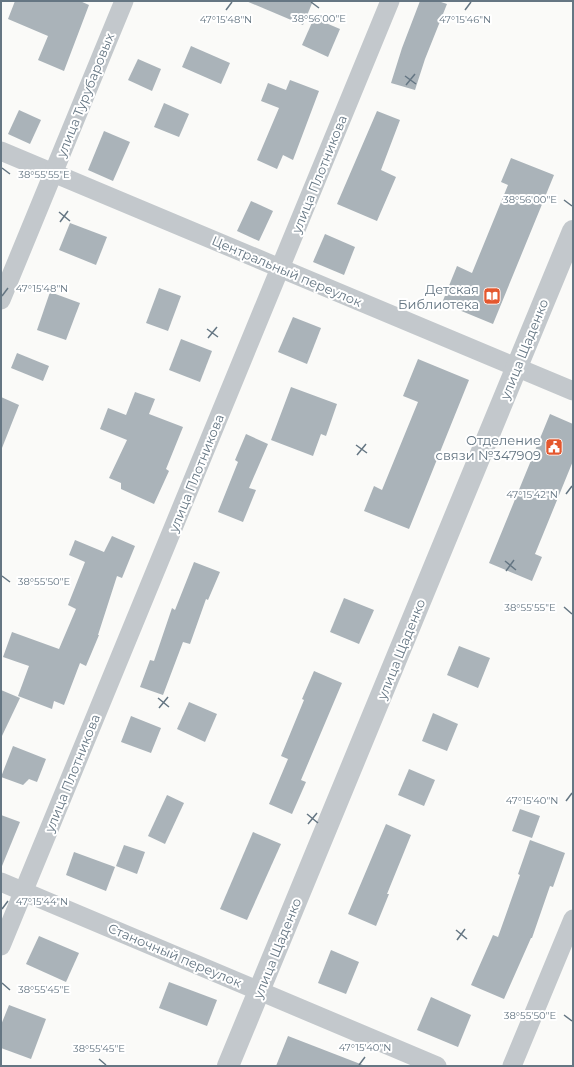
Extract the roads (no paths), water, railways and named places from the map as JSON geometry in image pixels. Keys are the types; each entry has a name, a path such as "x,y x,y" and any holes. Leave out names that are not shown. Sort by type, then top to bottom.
{"street":[{"name":"улица Турубаровых","path":"1,300 124,1"},
{"name":"улица Плотникова","path":"1,946 390,1"},
{"name":"Центральный переулок","path":"1,151 573,391"},
{"name":"улица Щаденко","path":"228,1066 573,231"},
{"name":"Станочный переулок","path":"1,882 437,1066"},
{"path":"512,1066 573,919"}],"place":[{"name":"Детская Библиотека","path":"492,296"},
{"name":"Отделение связи №347909","path":"554,447"}]}
